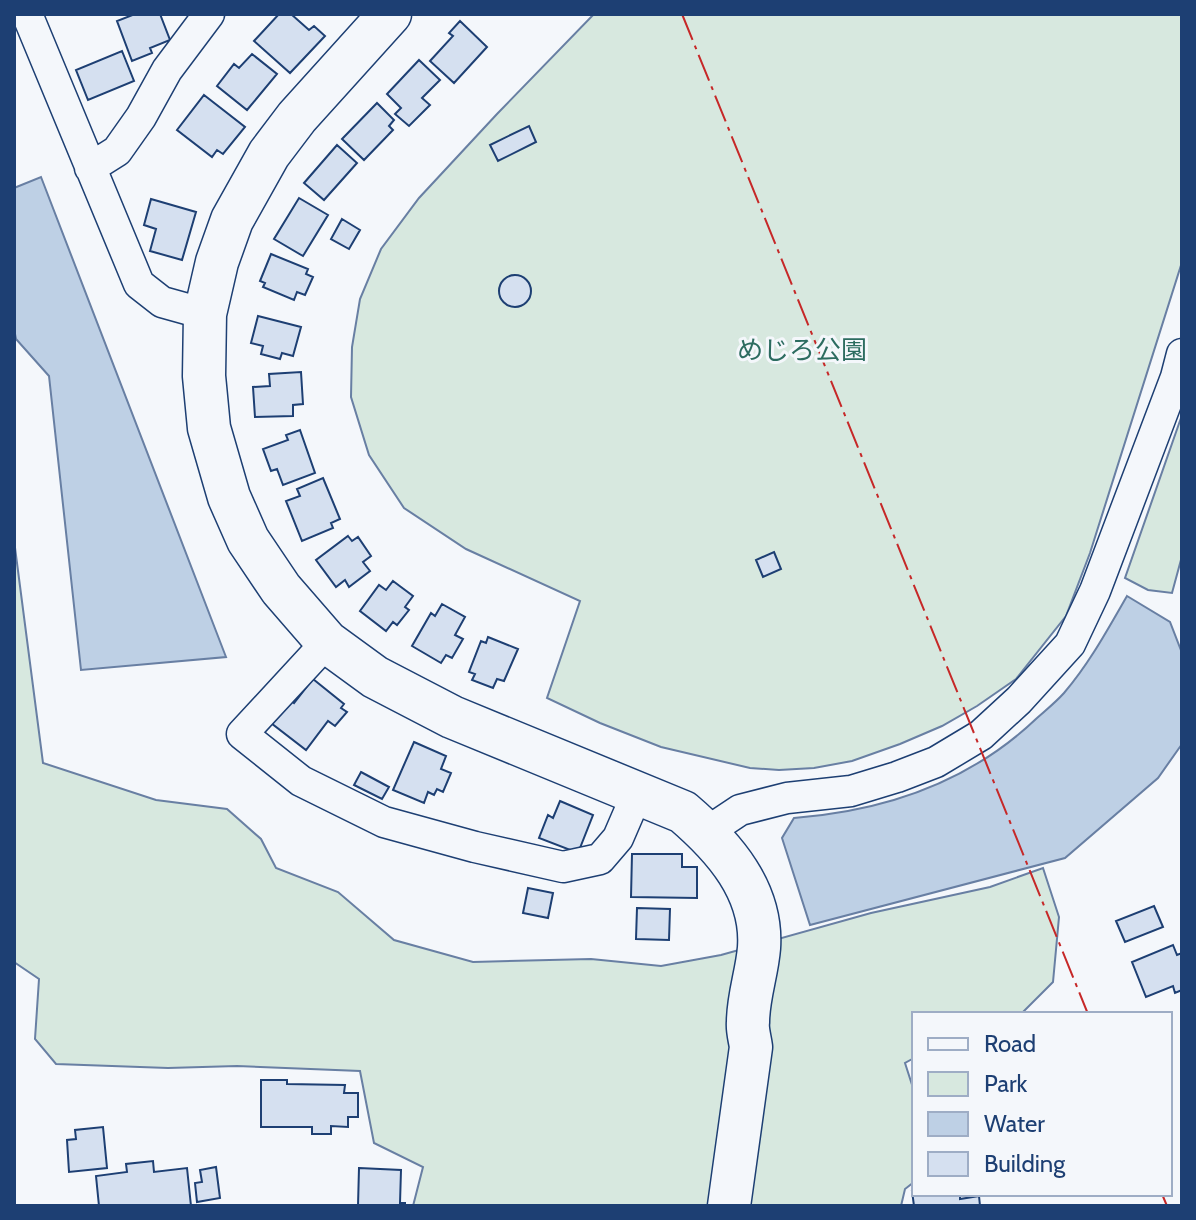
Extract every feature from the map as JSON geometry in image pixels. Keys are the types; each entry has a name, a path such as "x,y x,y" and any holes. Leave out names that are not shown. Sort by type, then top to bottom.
{"street":[{"path":"27,14 139,284 162,302 205,314"},
{"path":"90,168 117,151 141,117 167,70 208,14"},
{"path":"390,14 297,117 269,154 232,220 217,262 205,314 204,376 209,428 229,497 248,540 273,577 327,642 375,677 452,717 683,812 707,832 739,873 756,908 759,948 747,1023 751,1047 729,1206"},
{"path":"707,832 740,810 787,798 851,791 936,762 981,735 1019,700 1070,644 1095,591 1182,354"},
{"path":"327,642 242,734 301,781 384,822 563,867 600,859 618,838 637,794"}],"green space":[{"name":"めじろ公園","path":"594,14 1182,14 1182,262 1090,553 1066,616 1016,679 942,726 852,761 814,768 750,768 661,747 547,698 580,601 466,549 404,508 369,455 351,397 352,347 360,299 381,249 419,198"},
{"path":"1182,415 1182,556 1172,593 1148,590 1125,578"},
{"path":"14,540 43,763 156,800 227,809 261,839 276,868 338,892 394,940 473,962 591,959 661,966 721,955 871,913 990,887 1043,868 1059,917 1053,982 1023,1012 912,1012 912,1059 905,1063 912,1085 912,1184 905,1189 901,1206 413,1206 423,1167 374,1143 360,1071 56,1064 35,1039 39,979 14,962"}],"water":[{"path":"41,177 226,657 81,670 49,376 16,339 14,329 14,188"},
{"path":"1127,596 1170,622 1182,653 1182,744 1158,778 1065,858 810,925 782,838 794,818 893,800 955,776 984,760 1064,693 1090,658"}],"building":[{"path":"135,14 160,14 170,40 150,48 152,53 132,61 117,21"},
{"path":"279,14 291,14 309,30 314,26 325,36 290,73 254,41"},
{"path":"460,21 487,47 454,83 430,61 453,36 449,33"},
{"path":"122,51 134,81 88,100 76,70"},
{"path":"252,54 277,74 247,110 217,86 234,64 239,68"},
{"path":"419,60 440,80 422,98 430,105 409,126 395,114 401,108 387,94"},
{"path":"204,95 245,127 223,154 217,150 212,157 177,130"},
{"path":"377,103 394,120 389,126 393,130 364,160 342,139"},
{"path":"529,126 536,142 498,161 490,145"},
{"path":"337,145 357,163 324,200 304,183"},
{"path":"299,198 328,215 303,256 274,239"},
{"path":"151,199 196,212 182,260 150,251 156,229 144,225"},
{"path":"342,219 360,230 349,249 331,239"},
{"path":"271,254 308,269 306,274 313,277 305,295 297,292 294,300 263,287 265,283 260,281"},
{"path":"515,275 527,279 531,291 527,303 515,307 503,303 499,291 503,279"},
{"path":"258,316 301,327 293,356 282,353 280,359 261,354 263,346 251,343"},
{"path":"301,372 303,404 293,405 293,416 255,417 253,387 270,386 269,374"},
{"path":"300,430 315,473 283,485 277,469 271,471 263,449 288,440 286,435"},
{"path":"323,478 340,519 331,523 333,528 302,541 286,501 300,496 297,489"},
{"path":"348,536 352,541 358,537 371,556 363,562 370,571 349,587 345,580 336,587 316,560"},
{"path":"774,552 781,569 763,577 756,560"},
{"path":"393,581 413,596 405,607 409,610 397,625 393,622 386,631 360,611 379,585 386,590"},
{"path":"442,604 465,617 455,635 463,639 452,658 446,655 441,663 412,646 431,613 435,616"},
{"path":"488,637 518,649 504,681 497,679 493,688 472,680 475,674 469,672 481,641 486,643"},
{"path":"313,679 344,704 341,708 347,712 335,726 328,721 306,750 271,723 289,699 294,703"},
{"path":"414,742 446,756 441,769 451,773 443,792 437,789 434,795 428,792 424,803 393,790"},
{"path":"361,772 389,787 382,799 354,785"},
{"path":"560,801 593,815 578,853 539,838 548,815 553,818"},
{"path":"632,854 682,854 682,867 697,867 697,898 631,897"},
{"path":"528,888 553,893 548,918 523,913"},
{"path":"1154,906 1163,927 1125,942 1116,921"},
{"path":"637,908 670,909 669,940 636,939"},
{"path":"1173,945 1177,955 1182,953 1182,990 1175,993 1173,986 1146,997 1132,962"},
{"path":"261,1080 287,1080 287,1084 345,1085 344,1093 358,1093 358,1117 348,1117 348,1127 331,1126 331,1134 312,1134 312,1127 261,1127"},
{"path":"103,1127 107,1168 69,1172 67,1140 76,1139 75,1130"},
{"path":"153,1161 154,1172 187,1168 191,1206 99,1206 96,1176 127,1172 126,1164"},
{"path":"216,1167 220,1198 197,1202 195,1183 202,1182 200,1170"},
{"path":"359,1168 401,1170 400,1203 405,1203 405,1206 358,1206"},
{"path":"913,1196 960,1196 960,1199 979,1196 980,1206 914,1206"}],"power":[{"path":"682,14 1087,1012"},
{"path":"1163,1196 1167,1206"}]}
